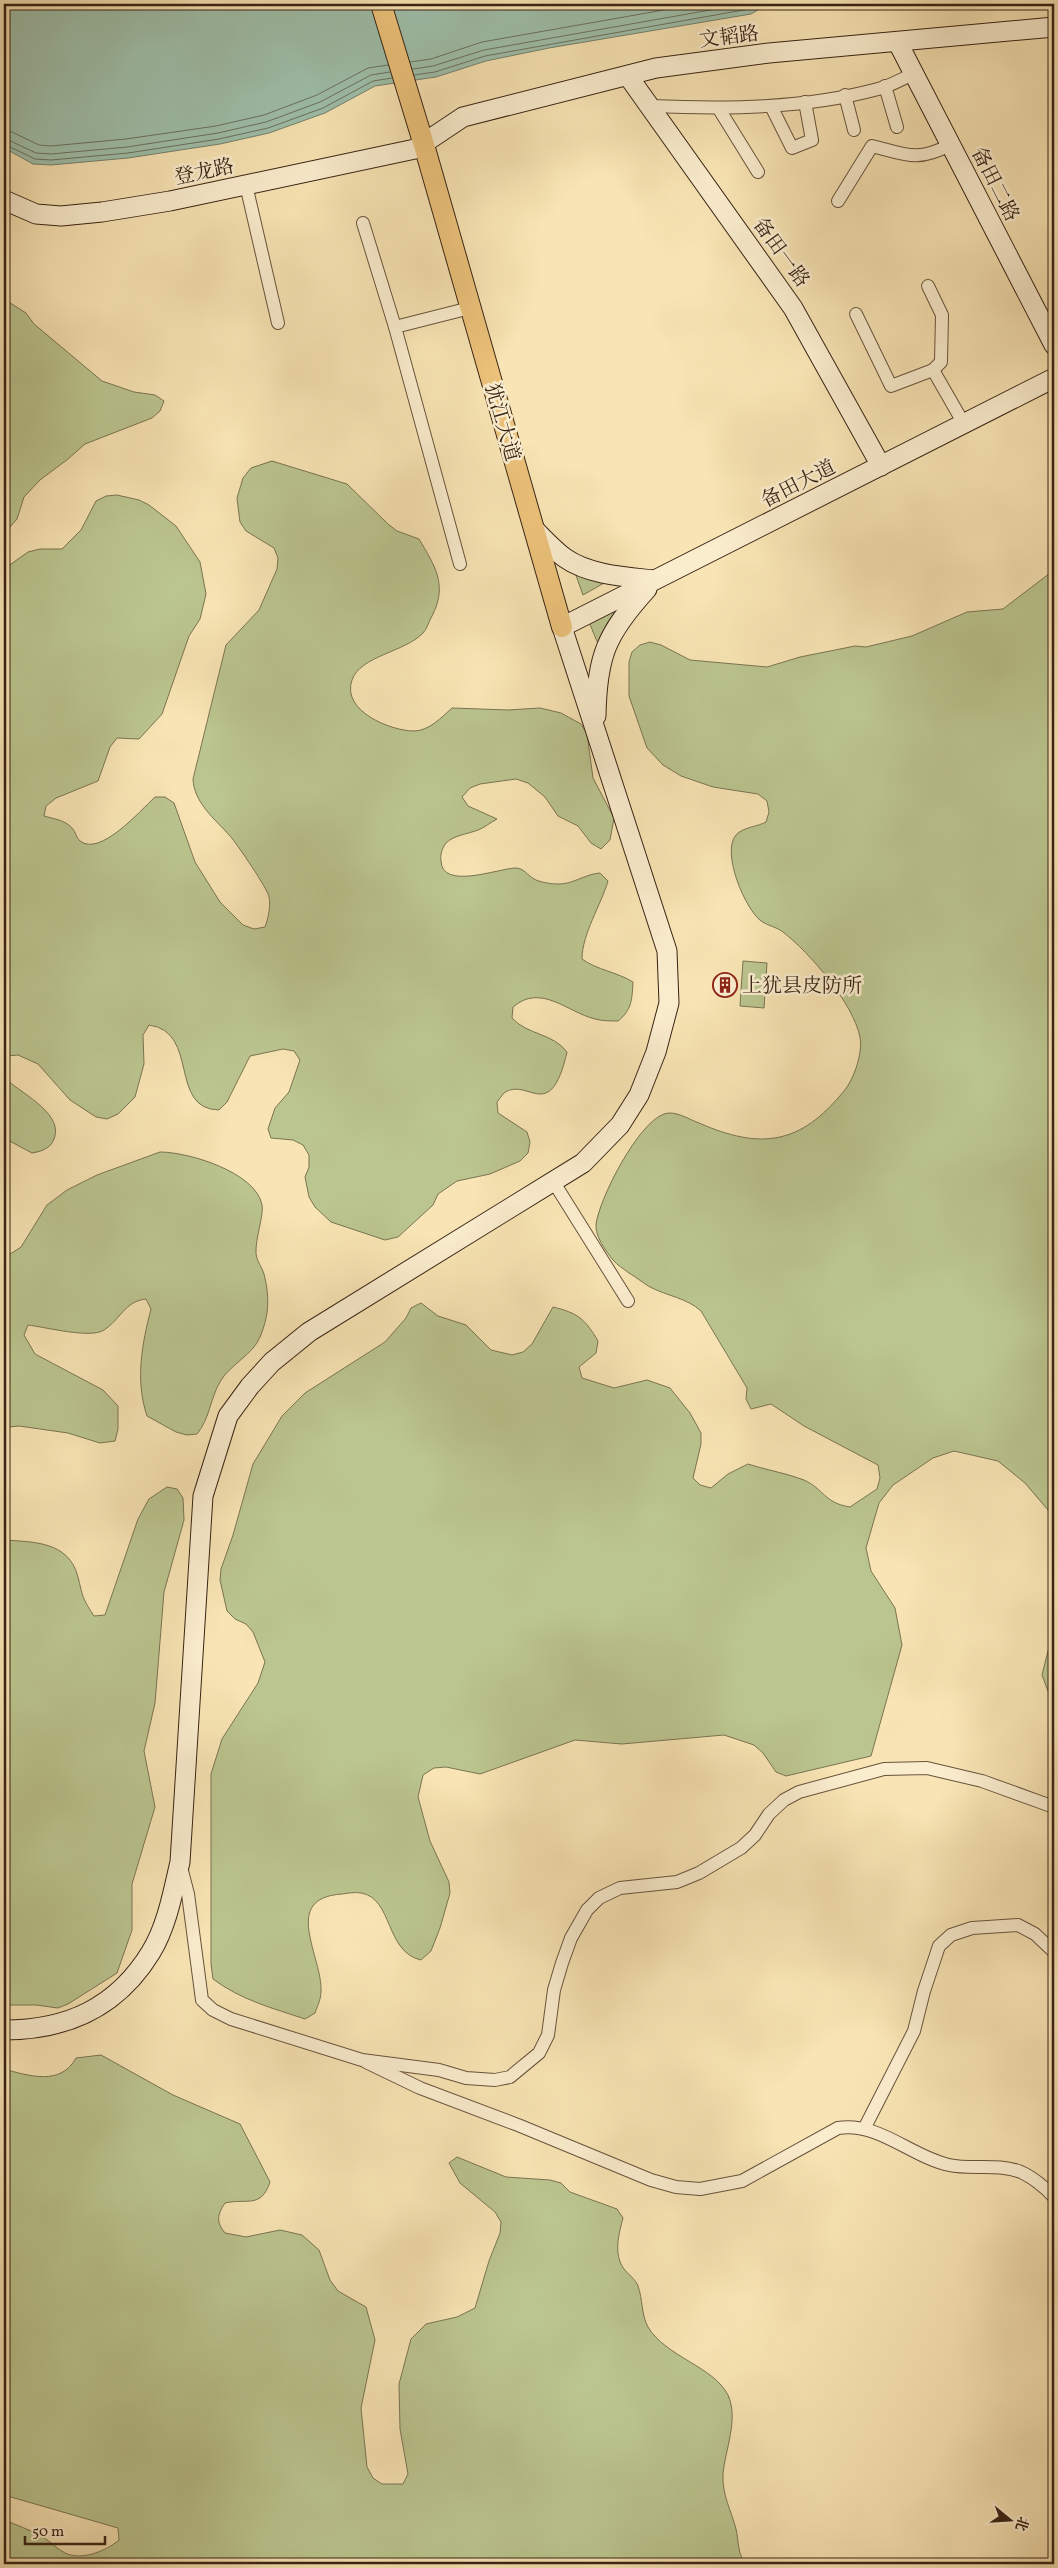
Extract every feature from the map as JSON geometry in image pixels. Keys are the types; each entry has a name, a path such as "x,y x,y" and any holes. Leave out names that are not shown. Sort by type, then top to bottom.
{"main road":[{"path":"370,4 410,116"},
{"path":"381,4 410,116"},
{"name":"文韬路","path":"420,147 463,117 656,68 769,54 1054,27"},
{"name":"备田二路","path":"898,43 1054,345"},
{"name":"备田一路","path":"628,76 793,308 881,466"},
{"name":"犹江大道","path":"410,116 444,216 562,627"},
{"name":"登龙路","path":"4,200 36,214 61,216 170,201 420,147"},
{"name":"备田大道","path":"562,627 1054,378"},
{"path":"534,529 566,559 590,569 619,576 654,580"},
{"path":"596,730 596,689 601,657 611,633 654,580"},
{"path":"4,2030 32,2030 75,2020 106,2002 130,1979 151,1952 168,1911 180,1862 203,1496 228,1416 250,1386 272,1362 309,1332 583,1162 625,1118 639,1095 656,1052 669,1003 667,951 562,627"}],"street":[{"path":"650,106 719,109 805,102 885,86 913,74"},
{"path":"885,86 897,127"},
{"path":"845,95 854,130"},
{"path":"771,106 792,148 812,140 805,102"},
{"path":"719,109 758,172"},
{"path":"838,201 872,146 915,157 933,154 950,145"},
{"path":"246,185 278,322"},
{"path":"363,223 395,327 460,564"},
{"path":"856,314 891,386 934,370 941,362 942,315 928,286"},
{"path":"395,327 470,308"},
{"path":"934,370 964,424"},
{"path":"554,1181 628,1302"},
{"path":"362,2060 439,2070 466,2078 495,2080 510,2077 539,2053 548,2035 554,1990 565,1954 571,1938 587,1910 599,1898 620,1888 677,1882 699,1873 741,1848 755,1835 784,1800 799,1792 884,1769 927,1768 982,1781 1054,1807"},
{"path":"180,1862 188,1894 202,2000 212,2010 231,2019 362,2060 420,2088 518,2125 651,2180 676,2187 700,2189 742,2181 838,2128 849,2126 864,2129 929,2160 951,2165 1008,2169 1022,2172 1054,2197"},
{"path":"864,2129 914,2031 924,1991 939,1946 952,1935 972,1928 1018,1925 1035,1934 1054,1952"}],"green space":[{"path":"4,299 26,313 34,324 102,381 134,392 155,395 164,401 160,411 152,418 85,444 40,480 24,497 17,519 4,534"},
{"path":"272,461 347,484 397,531 419,539 434,567 439,585 439,595 437,605 427,627 415,639 364,665 352,680 351,691 354,701 361,710 381,723 414,731 430,726 452,708 508,710 540,708 561,713 581,724 587,734 593,778 614,818 610,840 601,849 591,843 578,826 558,816 545,797 528,783 516,779 480,784 470,788 462,797 468,806 497,819 480,829 449,840 442,849 441,861 444,870 450,874 472,876 518,868 536,880 557,884 568,883 600,873 608,881 588,930 582,959 633,982 632,999 626,1013 618,1021 595,1019 544,998 523,1000 513,1007 512,1018 518,1024 555,1041 567,1052 560,1074 553,1087 546,1093 538,1094 513,1089 504,1093 497,1102 498,1113 527,1132 530,1142 528,1153 520,1161 490,1174 457,1181 438,1194 433,1205 398,1237 385,1240 331,1222 315,1207 309,1197 305,1177 309,1167 309,1155 303,1145 293,1140 271,1138 268,1129 275,1108 289,1092 300,1060 294,1051 283,1049 250,1056 227,1102 219,1110 203,1106 194,1097 188,1085 174,1041 165,1031 149,1025 143,1035 144,1064 135,1097 118,1114 107,1119 96,1117 70,1100 38,1064 18,1055 7,1056 4,1062 4,569 28,552 40,549 62,549 81,530 96,501 106,496 117,495 139,500 149,505 176,526 200,562 206,594 200,619 189,636 162,714 139,739 117,738 110,747 98,781 56,798 46,806 44,816 69,825 80,841 88,844 98,843 109,838 119,830 155,797 165,797 174,803 195,862 220,902 243,925 254,929 265,927 270,901 267,892 252,866 234,841 201,803 194,788 193,779 226,645 259,610 277,569 278,558 274,548 246,531 240,522 237,498 243,478 251,468"},
{"path":"573,567 613,578 583,595"},
{"path":"1054,570 1054,1517 1025,1483 998,1461 954,1451 933,1458 893,1485 879,1503 866,1548 871,1571 895,1608 902,1645 871,1756 786,1776 776,1772 763,1753 754,1745 724,1735 622,1744 575,1740 480,1774 446,1767 434,1768 423,1775 418,1797 430,1841 449,1882 450,1893 431,1951 421,1960 409,1955 395,1937 379,1904 371,1897 361,1893 352,1893 323,1898 313,1906 309,1918 309,1931 320,1978 321,1992 315,2013 305,2019 257,2003 235,1993 213,1979 211,1964 211,1774 222,1739 258,1683 265,1662 253,1632 246,1624 235,1619 227,1611 220,1580 221,1569 233,1535 253,1464 282,1416 305,1393 385,1342 406,1318 411,1308 421,1303 438,1316 466,1325 491,1350 512,1355 523,1352 532,1344 553,1307 580,1318 589,1327 598,1341 596,1353 579,1367 582,1378 614,1388 647,1380 670,1388 690,1413 701,1433 701,1444 693,1478 700,1485 711,1488 728,1474 748,1464 804,1480 816,1487 829,1499 850,1507 877,1489 880,1478 878,1465 804,1426 771,1404 751,1409 746,1399 747,1388 701,1311 690,1303 650,1287 621,1267 607,1252 597,1234 596,1224 599,1212 612,1180 632,1146 654,1120 664,1114 673,1113 721,1132 761,1139 795,1132 812,1123 828,1109 848,1086 859,1058 861,1043 856,1024 849,1009 829,980 794,941 781,930 761,921 755,915 742,893 733,867 732,843 739,832 766,822 769,812 767,801 758,794 713,787 681,776 663,765 647,748 629,696 629,662 632,652 640,645 650,642 661,645 690,660 767,667 800,657 855,646 866,647 912,636 967,612 1003,609"},
{"path":"624,606 601,651 589,622"},
{"path":"743,961 767,963 764,1008 740,1006"},
{"path":"4,1077 37,1103 52,1118 55,1136 52,1143 46,1148 32,1153 4,1138"},
{"path":"160,1152 187,1156 219,1166 247,1183 257,1193 262,1209 256,1254 264,1274 268,1299 265,1322 257,1343 247,1355 229,1370 220,1382 205,1422 197,1434 187,1435 176,1432 147,1416 143,1403 141,1362 151,1309 146,1299 133,1303 110,1326 98,1332 67,1332 28,1325 24,1335 35,1354 103,1390 118,1406 118,1429 115,1441 100,1443 68,1433 19,1426 9,1427 4,1430 4,1258 21,1247 47,1205 67,1190 97,1175"},
{"path":"167,1487 177,1489 183,1498 184,1520 164,1592 155,1703 144,1751 155,1807 132,1884 132,1930 117,1973 68,2004 58,2008 36,2005 4,2005 4,1540 38,1543 58,1550 67,1556 78,1577 83,1597 94,1616 105,1615 138,1519 149,1499"},
{"path":"1054,1627 1054,1707 1042,1675"},
{"path":"101,2055 173,2095 240,2124 270,2182 262,2196 258,2199 225,2203 220,2211 219,2218 222,2229 225,2233 246,2237 280,2230 302,2235 319,2250 330,2280 338,2291 366,2307 375,2340 361,2408 367,2467 373,2478 382,2484 403,2484 408,2474 400,2429 399,2384 411,2339 426,2324 457,2317 475,2308 489,2261 500,2233 501,2222 495,2212 460,2183 449,2163 457,2157 506,2177 550,2180 561,2183 570,2192 617,2209 623,2218 618,2244 619,2257 624,2269 638,2286 644,2317 648,2327 666,2346 712,2376 728,2395 731,2404 732,2424 724,2465 723,2482 725,2496 736,2529 741,2557 747,2564 4,2564 4,2520 38,2534 65,2553 72,2555 94,2554 119,2540 118,2528 4,2495 4,2069 34,2076 53,2076 62,2073 70,2067 76,2058"}],"water":[{"path":"4,4 768,4 751,14 549,48 486,61 436,77 375,86 325,113 269,133 220,144 128,158 51,165 33,164 4,148"}],"place":[{"name":"上犹县皮防所","path":"725,985"}]}
